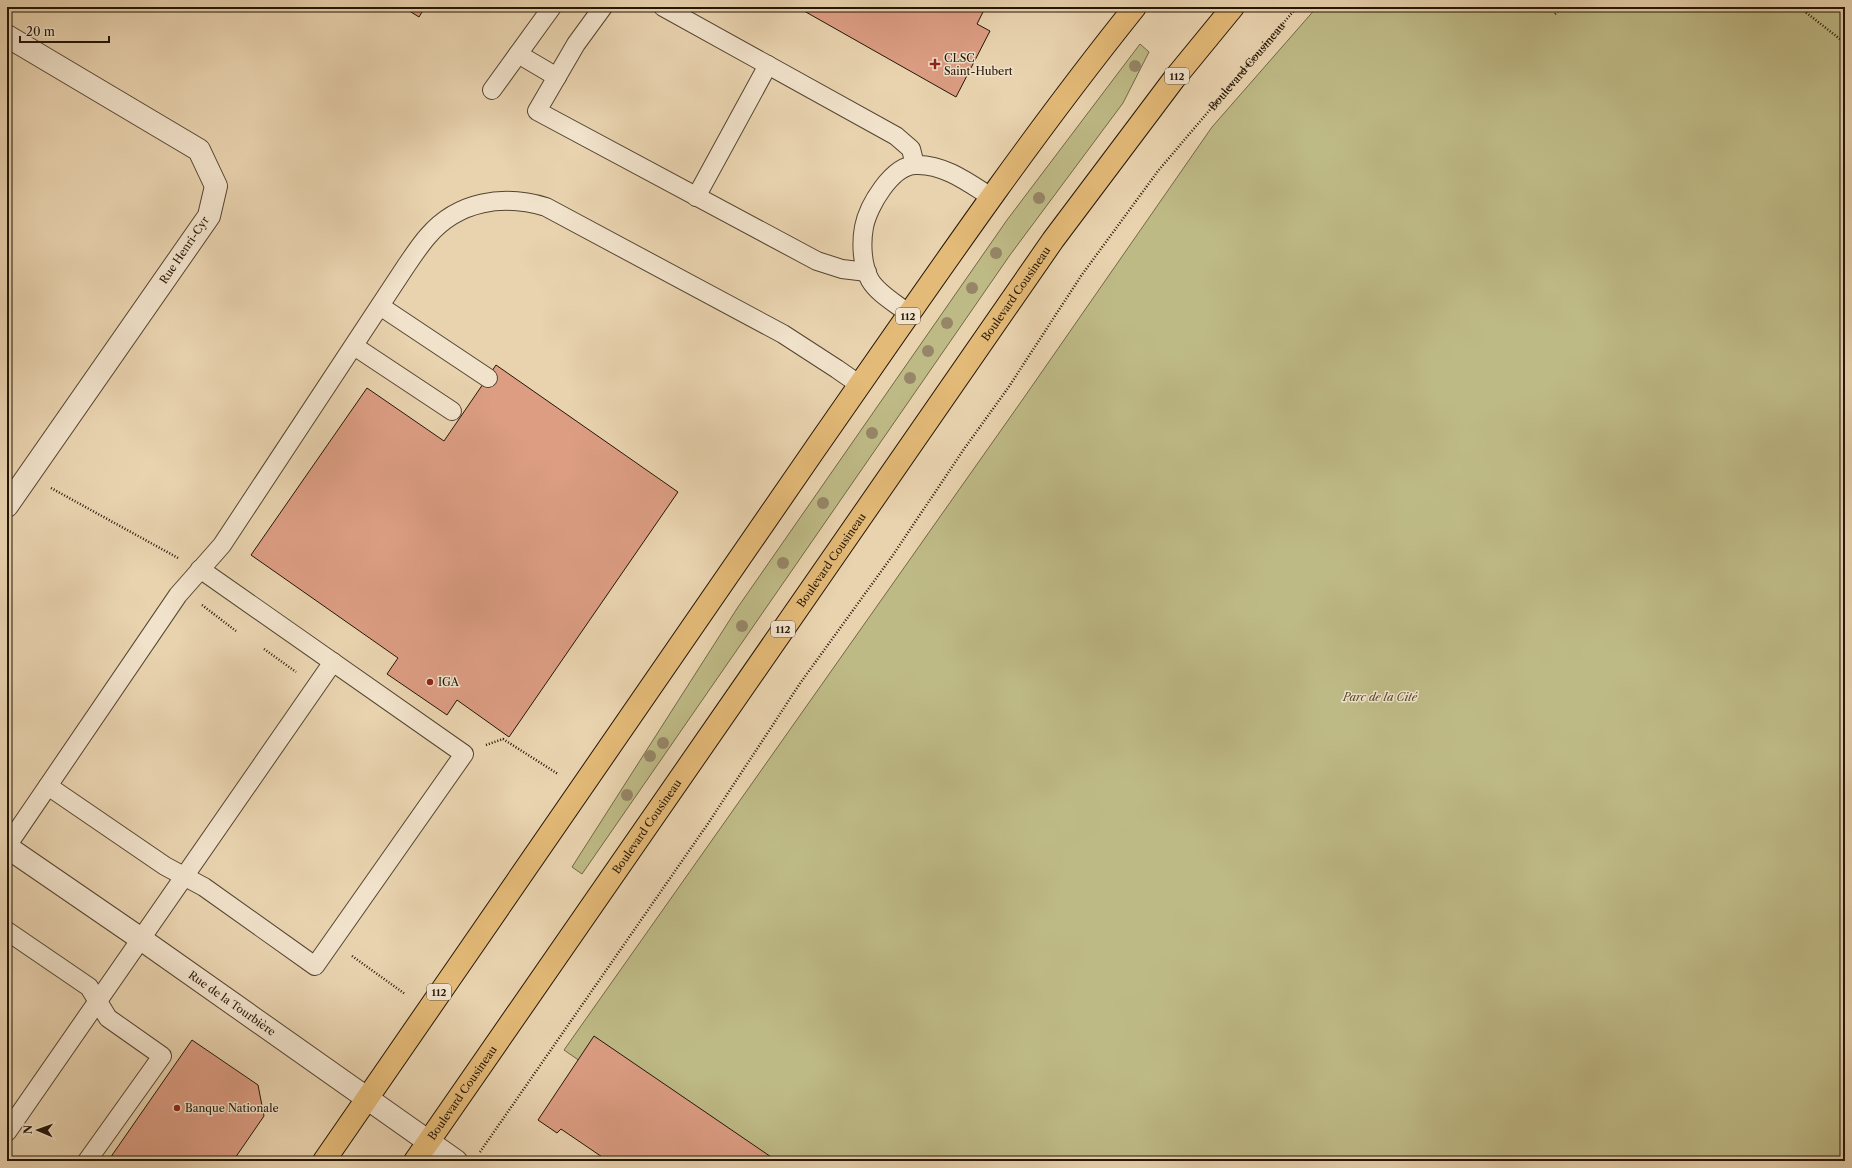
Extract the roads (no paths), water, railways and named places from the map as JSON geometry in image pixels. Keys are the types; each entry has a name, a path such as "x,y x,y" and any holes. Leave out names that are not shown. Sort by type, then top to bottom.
{"main road":[{"name":"Boulevard Cousineau","path":"415,1161 1053,240 1174,79 1233,7"},
{"name":"112","path":"324,1161 516,880 990,197 1130,9"}],"street":[{"name":"Rue Henri-Cyr","path":"7,36 199,150 216,186 209,216 7,506"},
{"name":"Rue de la Tourbière","path":"7,847 141,939 456,1161"}],"lane":[{"path":"492,90 552,7"},
{"path":"663,7 896,136 911,149 915,165"},
{"path":"596,9 537,111 817,261 842,269 867,272"},
{"path":"518,54 557,77"},
{"path":"696,196 768,65"},
{"path":"909,314 877,289 871,282 867,272 863,242 864,226 871,208 891,178 906,168 915,165 930,166 947,171 990,197"},
{"path":"7,847 178,595 222,545 427,237 446,219 469,207 482,203 507,200 520,200 546,207 783,334 837,368 860,385"},
{"path":"380,306 488,378"},
{"path":"354,346 452,411"},
{"path":"48,786 165,866 204,887 315,966 464,754 200,569"},
{"path":"7,1132 333,662"},
{"path":"7,931 89,987 108,1018 162,1056 87,1161"}],"place":[{"name":"CLSC Saint-Hubert","path":"935,64"},
{"name":"IGA","path":"430,682"},
{"name":"Banque Nationale","path":"177,1108"}],"park label":[{"name":"Parc de la Cité","path":"1380,697"}]}
